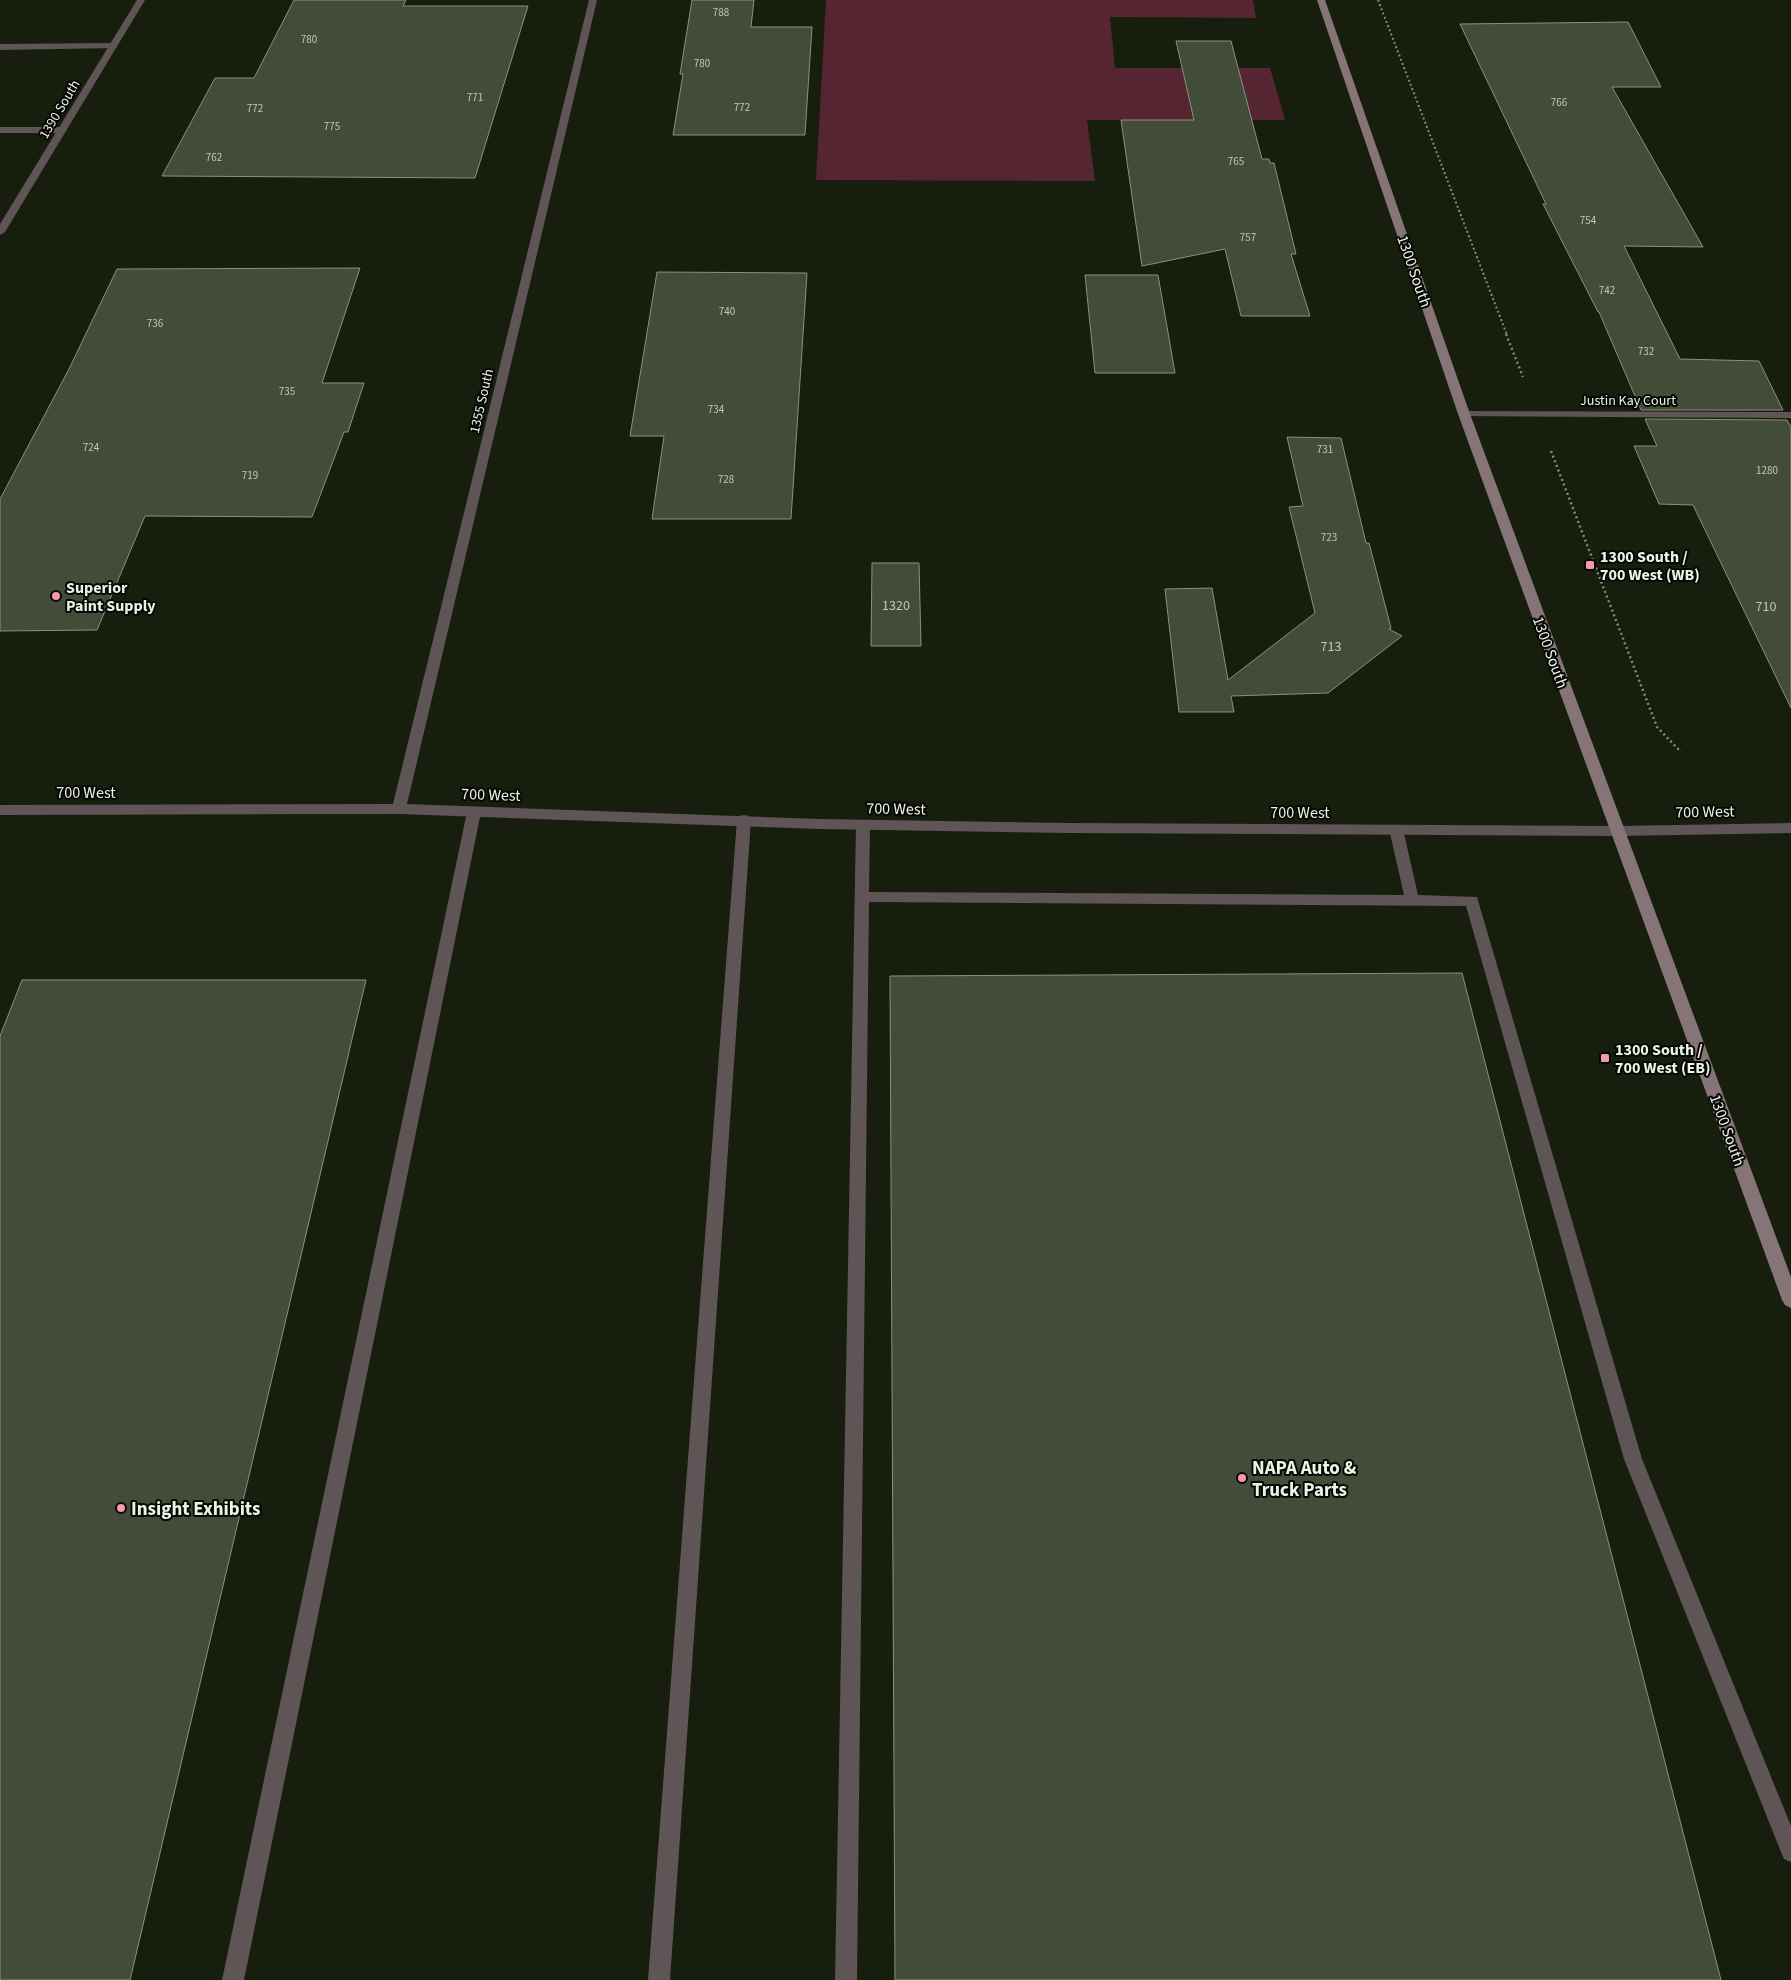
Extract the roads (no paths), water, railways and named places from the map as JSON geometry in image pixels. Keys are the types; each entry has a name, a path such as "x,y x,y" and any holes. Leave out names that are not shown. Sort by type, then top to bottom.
{"main road":[{"name":"1300 South","path":"1322,0 1464,414 1791,1300"}],"street":[{"name":"1390 South","path":"0,232 141,0"},
{"name":"1355 South","path":"399,809 593,0"},
{"path":"0,47 113,46"},
{"path":"0,130 62,130"},
{"name":"Justin Kay Court","path":"1464,414 1791,415"},
{"name":"700 West","path":"0,811 399,809 863,825 1077,828 1617,831 1791,828"},
{"path":"233,1980 474,812"},
{"path":"659,1980 744,820"},
{"path":"846,1980 863,825"},
{"path":"1396,829 1412,901"},
{"path":"862,897 1472,901 1633,1459 1791,1852"}],"place":[{"name":"1300 South / 700 West (WB)","path":"1590,565"},
{"name":"Superior Paint Supply","path":"56,596"},
{"name":"1300 South / 700 West (EB)","path":"1605,1058"},
{"name":"NAPA Auto & Truck Parts","path":"1242,1478"},
{"name":"Insight Exhibits","path":"121,1508"}]}
